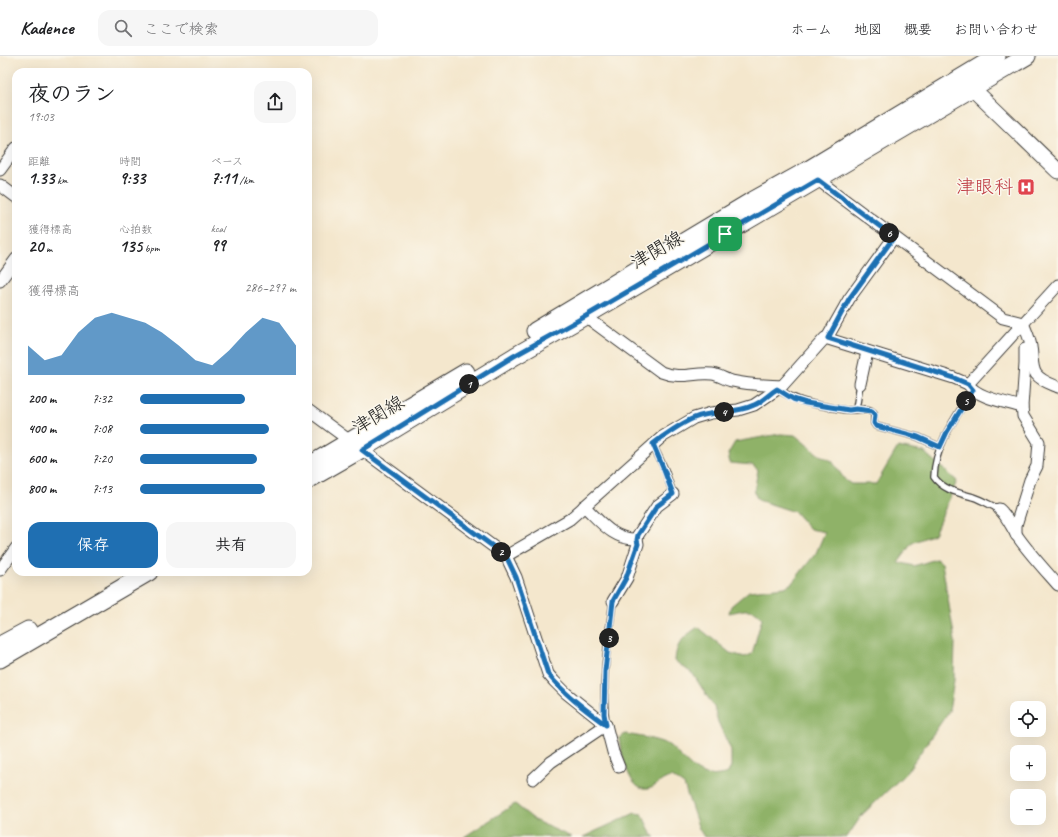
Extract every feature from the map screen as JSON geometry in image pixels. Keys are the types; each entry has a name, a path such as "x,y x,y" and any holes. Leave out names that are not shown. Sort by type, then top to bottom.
{"main road":[{"name":"津関線","path":"812,175 956,80 997,56"},
{"name":"津関線","path":"312,464 356,445 514,356 580,312 812,175 973,89 1028,56"},
{"name":"津関線","path":"312,477 356,445"},
{"path":"0,645 60,613 121,576"},
{"path":"0,660 141,576"}],"street":[{"path":"956,80 973,89 1058,171"},
{"path":"0,170 12,154"},
{"path":"812,175 1003,318 1023,323"},
{"path":"0,185 12,194"},
{"path":"506,556 570,519 662,437 694,418 738,410 754,405 779,388 825,338 828,338 849,299 894,237"},
{"path":"0,281 12,264"},
{"path":"970,387 1023,323 1058,285"},
{"path":"580,312 661,372 670,376 678,377 710,373 718,374 731,381 779,388"},
{"path":"1023,323 1031,346 1033,365 1037,375 1058,387"},
{"path":"1016,535 1016,525 1030,480 1037,466 1039,442 1024,416 1022,407 1025,364 1023,323"},
{"path":"828,338 867,352 954,378 991,398 1022,407"},
{"path":"860,384 867,352"},
{"path":"312,413 506,556 516,577 548,674 566,693 606,725 613,752 619,767"},
{"path":"613,601 626,578 638,544 638,535 657,506 673,494"},
{"path":"584,506 616,536 629,540 637,540"},
{"path":"999,509 1004,513 1010,526 1032,556 1058,585"},
{"path":"0,570 12,554"},
{"path":"533,779 551,762 606,725"}],"lane":[{"path":"856,409 860,384"},
{"path":"970,387 940,447 934,468 934,477 935,480 945,487 999,509"},
{"path":"779,388 793,399 806,403 849,410 870,410 874,412 874,423 876,426 918,437 940,447"},
{"path":"653,444 673,494"},
{"path":"606,725 604,714 605,671 613,601"}],"green space":[{"path":"780,434 795,435 818,454 832,461 845,480 851,484 876,484 898,447 924,452 957,481 934,534 912,543 898,562 914,566 936,559 942,563 955,641 954,680 949,711 906,773 862,815 847,837 704,837 699,829 684,785 672,777 662,780 651,788 643,789 637,786 628,772 619,739 625,734 667,744 688,764 699,772 711,776 728,773 731,766 731,750 718,722 714,707 693,674 675,661 676,654 682,641 698,627 730,653 745,657 752,654 762,618 755,611 751,610 729,613 731,606 749,591 785,587 792,583 816,553 825,532 810,529 795,512 758,500 754,492 758,470 752,465 730,463 728,454 735,442"},
{"path":"515,804 536,821 571,837 464,837"},
{"path":"635,813 642,814 652,835 655,837 583,837"}],"place":[{"name":"津眼科","path":"1026,187"}],"route":[{"path":"818,180 894,237 843,308 828,338 867,352 954,378 968,384 973,390 947,432 940,447 918,437 876,426 874,423 874,412 870,410 849,410 800,402 777,389 754,405 738,410 694,418 653,444 673,494 657,506 638,535 638,544 626,578 613,601 605,671 604,714 606,725 566,693 548,674 516,577 506,556 362,450 514,356 586,316 725,234 818,180"}]}
